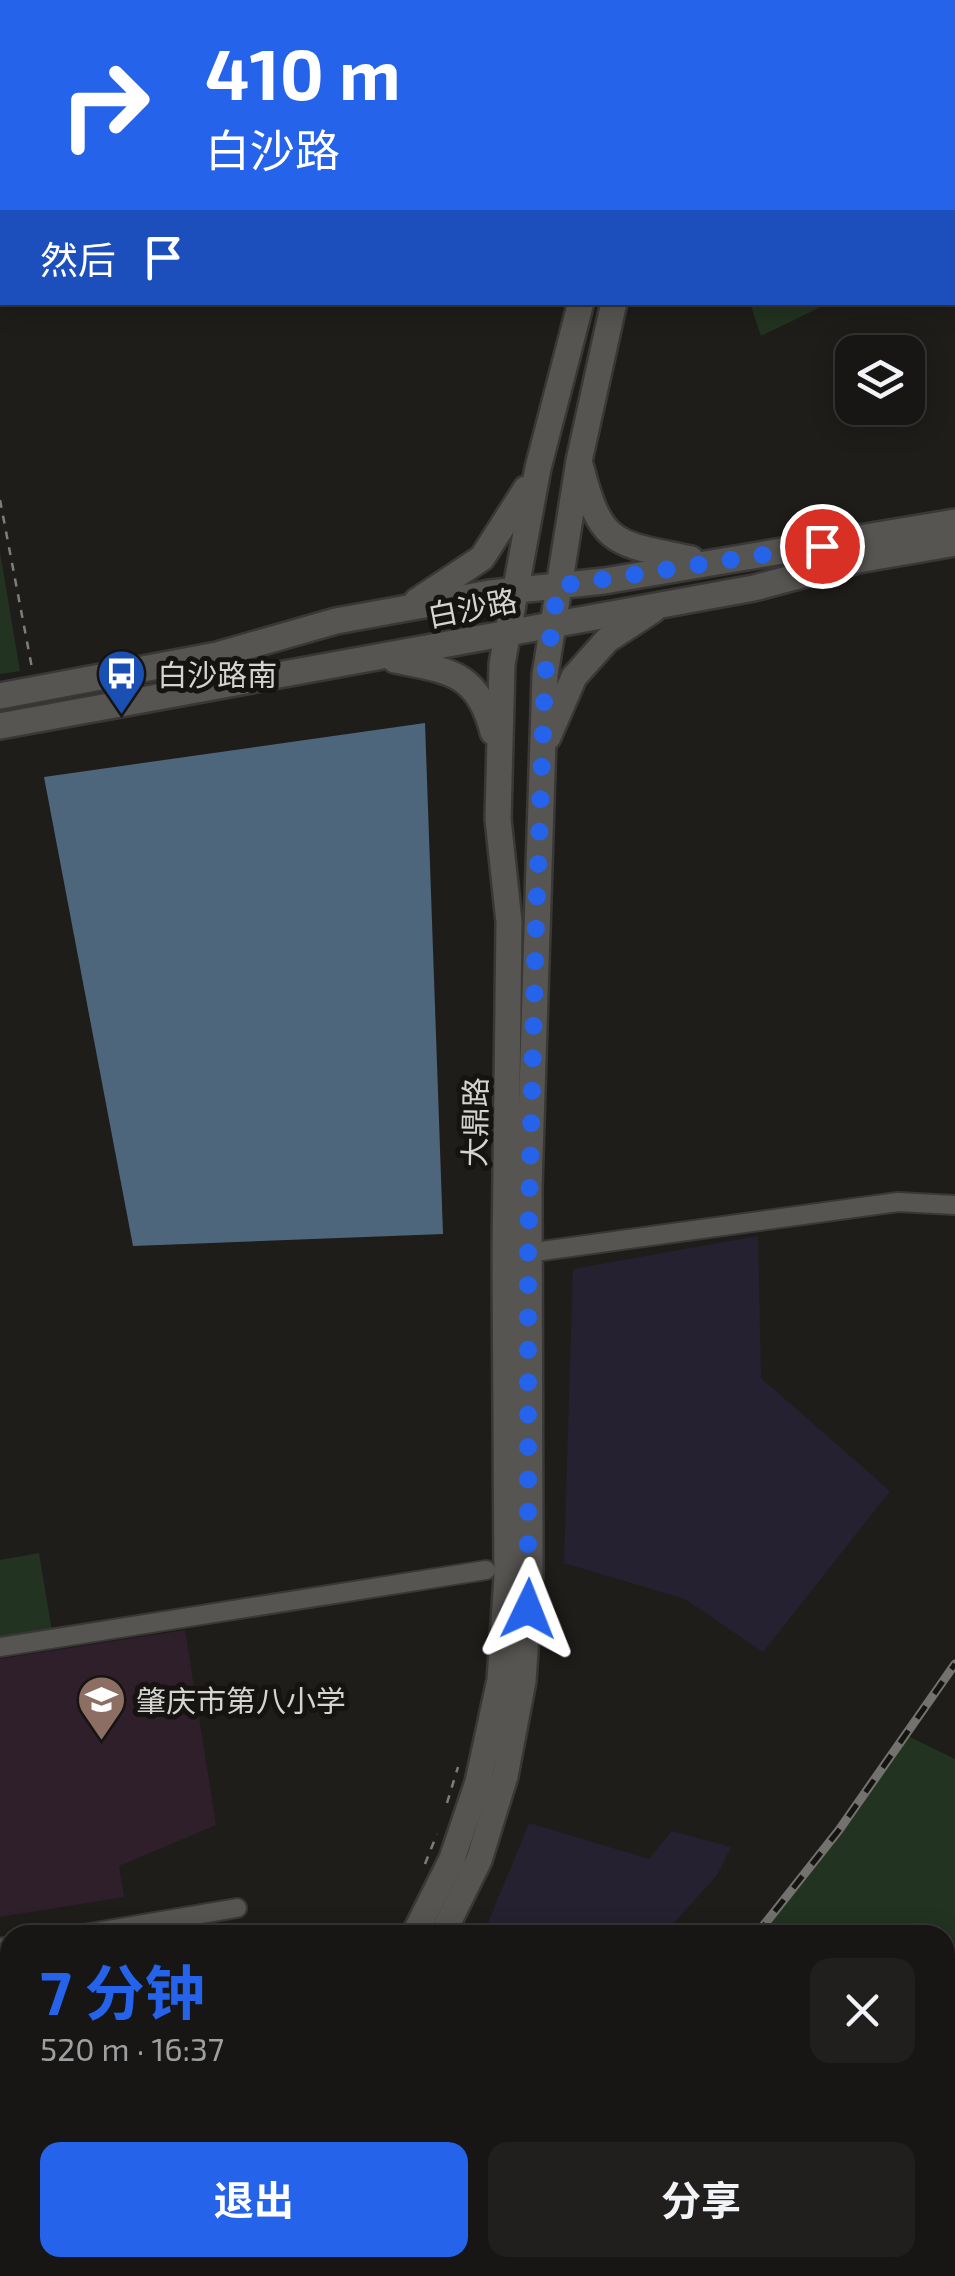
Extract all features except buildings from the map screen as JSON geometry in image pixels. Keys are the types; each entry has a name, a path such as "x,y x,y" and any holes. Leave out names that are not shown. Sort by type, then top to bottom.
{"main road":[{"name":"大鼎路","path":"447,1925 479,1860 505,1776 523,1681 530,1573 516,1254 509,922 498,819 498,756 506,632 538,468 580,305"},
{"name":"大鼎路","path":"419,1925 452,1859 478,1782 500,1680 516,1254 545,675 578,460 613,305"},
{"path":"578,460 595,516 605,531 620,542 706,562"},
{"path":"405,609 482,558 538,468"},
{"name":"白沙路","path":"0,696 217,655 336,621 955,522"},
{"name":"白沙路","path":"0,726 754,588 858,560 955,543"},
{"path":"542,750 574,677 590,657 606,640 664,604"},
{"path":"385,658 448,671 464,679 486,704 498,756"}],"street":[{"path":"516,1254 898,1202 955,1205"},
{"path":"0,1647 486,1570"},
{"path":"137,1925 236,1908"}],"path":[{"path":"0,500 36,689"},
{"path":"445,1809 460,1763"},
{"path":"422,1871 441,1824"}],"shaded area":[{"path":"758,1236 761,1378 890,1491 763,1652 685,1599 564,1563 573,1269"},
{"name":"肇庆市第八小学","path":"185,1630 216,1825 119,1866 124,1897 0,1917 0,1659"},
{"path":"529,1823 649,1859 672,1831 731,1847 717,1875 672,1925 487,1925"}],"green space":[{"path":"751,305 825,305 761,336"},
{"path":"0,552 20,671 0,674"},
{"path":"39,1553 52,1631 0,1640 0,1560"},
{"path":"906,1735 955,1759 955,1925 764,1925 839,1830"}],"water":[{"path":"425,723 443,1234 133,1246 44,777"}],"railway":[{"path":"764,1925 839,1830 955,1664"}],"place":[{"name":"白沙路南","path":"122,716"},
{"name":"肇庆市第八小学","path":"101,1742"}],"route":[{"path":"528,1609 528,1252 536,924 546,656 558,586 822,546"}]}
